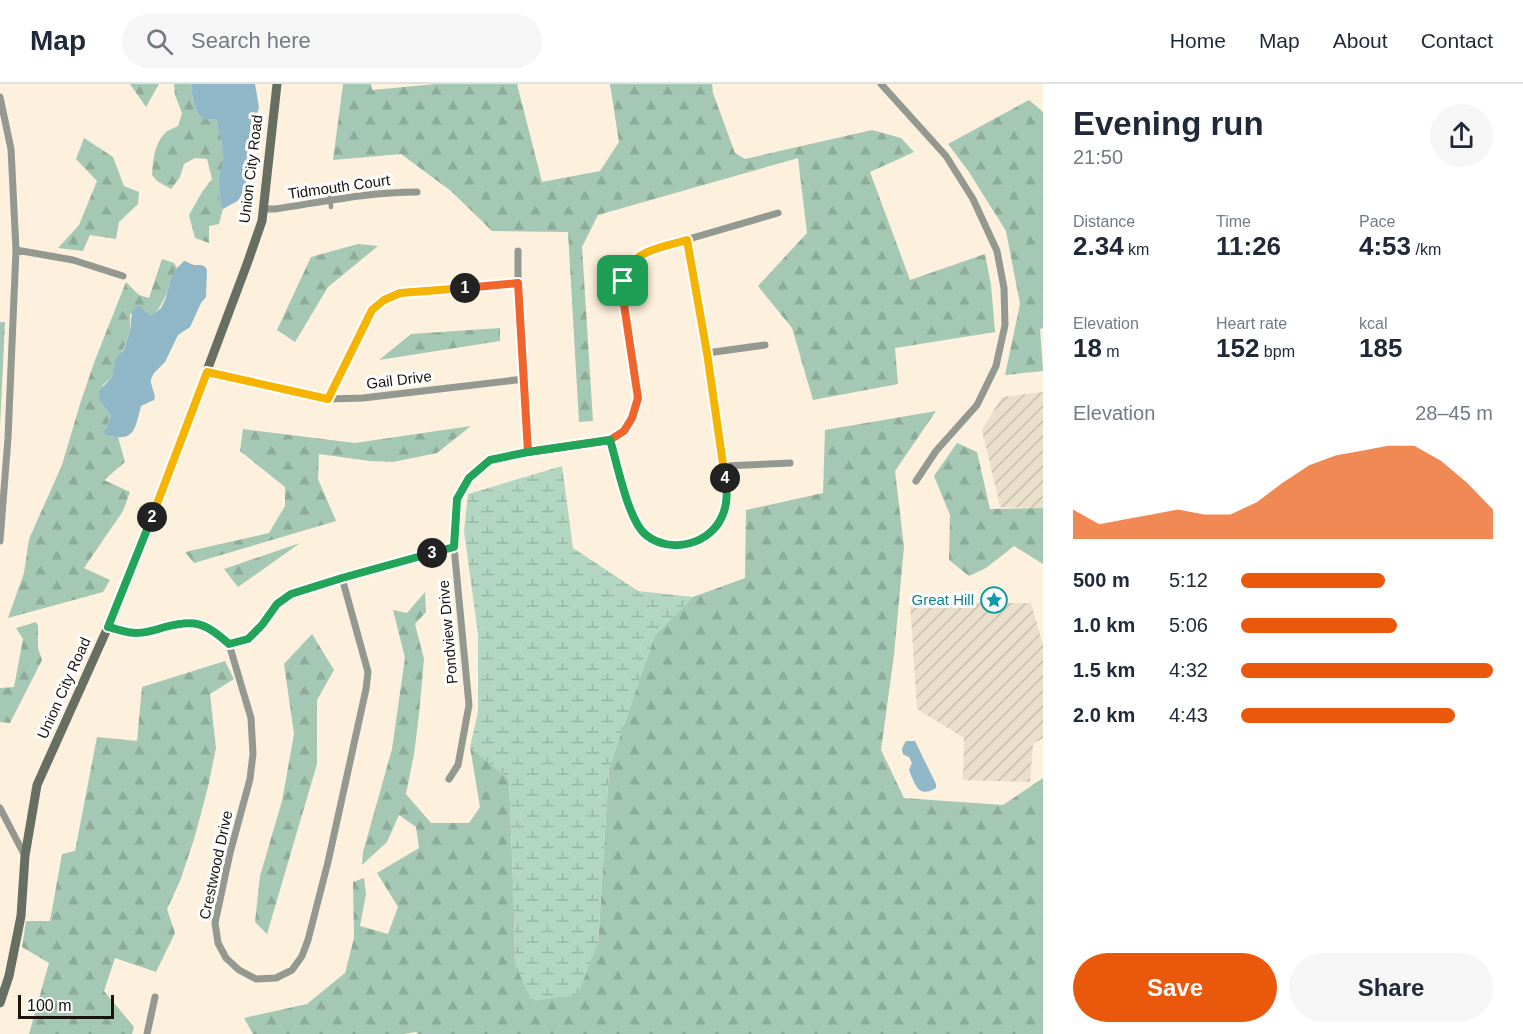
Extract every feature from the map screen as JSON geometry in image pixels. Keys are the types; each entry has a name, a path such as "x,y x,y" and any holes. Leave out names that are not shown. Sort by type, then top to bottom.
{"main road":[{"name":"Union City Road","path":"0,1003 9,976 21,916 25,856 37,785 108,627 147,531 262,221 277,84"}],"street":[{"path":"881,84 946,156 973,199 997,251 1004,288 1005,325 996,366 977,405 936,451 916,481"},
{"path":"0,97 11,149 16,250 8,438 0,541"},
{"name":"Tidmouth Court","path":"264,209 398,192 417,192"},
{"path":"687,240 707,353 728,497 723,515 712,531 697,541 680,546 661,542 645,534 636,521 628,502 610,440 624,431 632,418 638,398 623,298 623,281 628,268 638,256 651,250 778,213"},
{"path":"16,250 74,260 123,276"},
{"path":"518,251 528,452"},
{"path":"328,399 372,310 384,300 400,293 518,283"},
{"path":"707,353 765,345"},
{"name":"Gail Drive","path":"207,372 328,399 363,398 524,379"},
{"name":"Pondview Drive","path":"449,779 458,765 469,705 454,547 457,499 469,478 490,460 610,440"},
{"path":"724,465 790,463"},
{"path":"108,627 135,633 179,623 199,624 215,631 229,644 248,639 262,625 277,604 291,594 454,547"},
{"name":"Crestwood Drive","path":"229,644 251,718 254,754 215,924 218,943 226,958 239,970 256,979 276,978 292,970 302,956 308,940 328,862 366,688 368,672 342,578"},
{"path":"0,808 25,856"},
{"path":"147,1034 155,997"}],"shaded area":[{"path":"1043,392 1043,508 1000,507 982,430 1002,397"},
{"path":"910,602 1031,603 1043,645 1043,738 1033,744 1030,782 963,780 964,738 917,709"}],"green space":[{"path":"130,84 159,84 146,107"},
{"path":"174,84 192,84 196,110 202,118 216,119 221,135 223,156 219,198 223,209 219,224 209,226 209,243 195,238 189,215 212,179 207,159 195,158 184,164 180,177 171,189 157,181 152,175 158,142 166,132 178,126 182,113 175,95"},
{"path":"343,84 371,84 372,90 436,84 517,84 542,182 600,171 619,142 610,84 712,84 713,93 735,153 745,159 872,130 901,138 914,152 870,172 910,280 985,254 991,285 995,332 895,348 898,384 813,400 792,328 758,286 807,233 798,158 598,215 582,247 593,421 579,422 568,232 492,231 451,191 401,154 333,160"},
{"path":"1029,100 1043,112 1043,328 1040,329 1043,371 1005,375 1020,304 1006,231 969,172 948,144"},
{"path":"84,138 113,157 124,186 139,192 138,204 119,222 116,239 90,235 83,251 58,248 79,225 97,181 76,159"},
{"path":"358,244 378,246 328,287 295,342 277,330 311,257"},
{"path":"162,259 174,263 177,268 164,300 151,317 146,311 130,314 130,332 112,377 103,385 100,401 111,416 105,429 112,437 118,437 125,462 104,480 130,492 123,511 84,568 110,580 103,592 8,618 24,573 29,539 62,465 95,360 126,282 139,295 149,298"},
{"path":"0,322 5,322 0,427"},
{"path":"500,328 500,341 379,360 411,334"},
{"path":"936,411 895,471 904,547 894,655 881,750 904,798 1003,805 1043,778 1043,1034 418,1034 416,1032 404,1034 253,1034 244,1018 307,1004 345,973 354,938 353,882 364,878 366,894 360,926 388,934 398,907 377,873 419,848 416,827 399,815 387,842 362,865 363,852 392,749 405,658 393,610 407,613 425,592 426,612 415,624 424,659 414,754 406,794 431,823 469,823 480,807 470,747 509,779 515,965 598,943 609,768 655,635 693,597 745,578 746,510 823,493 825,430"},
{"path":"471,426 437,453 393,462 319,454 318,479 336,521 194,563 185,552 269,533 285,506 285,487 240,451 243,429 355,443"},
{"path":"957,443 977,452 990,509 1043,508 1043,564 1014,546 986,568 969,576 949,560 950,515 934,476"},
{"path":"562,466 573,548 638,591 693,597 655,635 609,768 598,943 578,995 532,1001 515,965 509,779 470,747 478,712 478,634 464,531 468,494"},
{"path":"300,543 238,587 224,569"},
{"path":"36,622 38,648 42,660 10,723 0,722 0,688 14,687 23,639 16,628"},
{"path":"312,634 334,670 317,700 317,764 267,934 255,922 260,876 282,801 294,734 284,664"},
{"path":"225,661 234,679 210,694 216,748 195,836 180,881 167,909 175,933 156,972 115,958 104,991 134,1027 132,1034 29,1034 49,963 22,947 26,921 50,921 62,854 75,851 97,737 137,741 142,687"}],"water":[{"path":"192,84 255,84 259,107 251,138 249,177 239,200 223,209 219,193 223,156 219,130 216,119 202,118 196,110"},
{"path":"184,261 202,265 207,270 206,297 190,327 178,335 165,362 154,373 151,383 154,400 141,406 132,432 123,437 106,435 104,432 111,416 100,401 99,391 112,377 115,360 123,351 130,332 132,311 140,306 151,316 161,308 171,279"},
{"path":"906,741 915,741 936,788 925,792 915,785 909,770 912,763 902,751"}],"place":[{"name":"Great Hill","path":"994,600"}],"route":[{"path":"623,281 623,298 638,398 632,418 624,431 610,440 528,452 518,283 400,293 384,300 372,310 328,399 207,372 108,627 135,633 179,623 199,624 215,631 229,644 248,639 262,625 277,604 291,594 454,547 457,499 469,478 490,460 528,452 610,440 628,502 636,521 645,534 661,542 680,546 697,541 712,531 723,515 728,497 707,353 687,240 638,256 628,268 623,281"}]}
